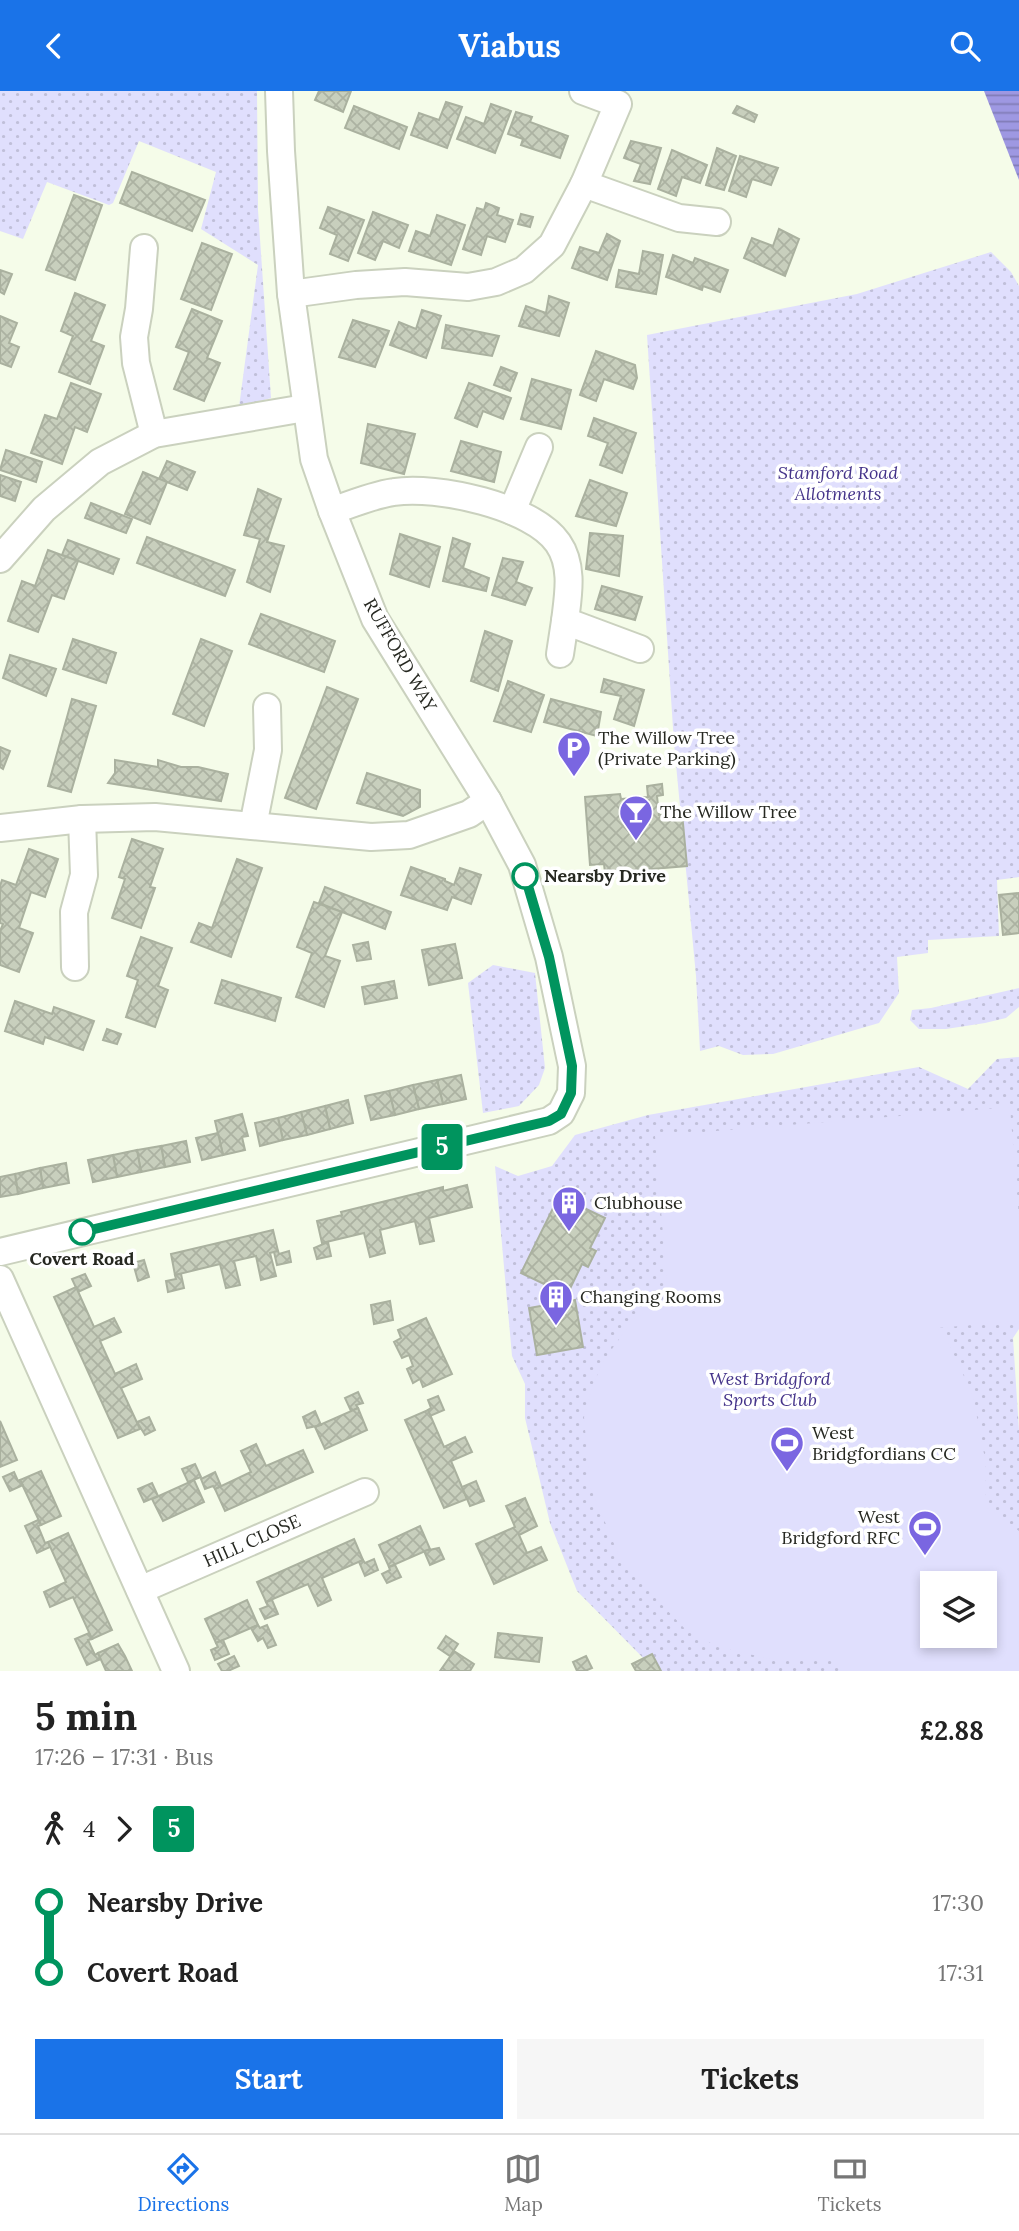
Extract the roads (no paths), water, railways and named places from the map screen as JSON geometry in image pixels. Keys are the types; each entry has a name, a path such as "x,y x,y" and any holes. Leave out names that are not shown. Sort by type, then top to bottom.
{"street":[{"name":"RUFFORD WAY","path":"0,1252 549,1121 561,1114 571,1093 572,1066 549,957 522,865 488,801 375,619 314,459 291,294 279,91"},
{"path":"291,294 356,285 405,282 468,287 496,282 524,270 552,245 584,184 621,98 583,91"},
{"path":"584,184 679,218 717,222"},
{"path":"144,248 134,337 136,363 154,434"},
{"path":"0,559 44,509 100,462 154,434 305,408"},
{"path":"512,511 539,447"},
{"path":"332,511 394,492 444,492 512,511 543,526 559,544 568,567 569,590 561,654"},
{"path":"565,621 640,649"},
{"path":"253,826 268,750 267,708"},
{"path":"0,828 82,819 155,817 371,837 409,835 469,814 488,801"},
{"path":"75,967 74,912 84,875 82,819"},
{"path":"0,1279 176,1671"},
{"name":"HILL CLOSE","path":"140,1590 365,1492"}],"place":[{"name":"The Willow Tree (Private Parking)","path":"574,778"},
{"name":"The Willow Tree","path":"636,842"},
{"name":"Nearsby Drive","path":"525,876"},
{"name":"Covert Road","path":"82,1232"},
{"name":"Clubhouse","path":"569,1233"},
{"name":"Changing Rooms","path":"556,1327"},
{"name":"West Bridgfordians CC","path":"787,1473"},
{"name":"West Bridgford RFC","path":"925,1557"}],"park label":[{"name":"Stamford Road Allotments","path":"838,484"},
{"name":"West Bridgford Sports Club","path":"770,1390"}]}
